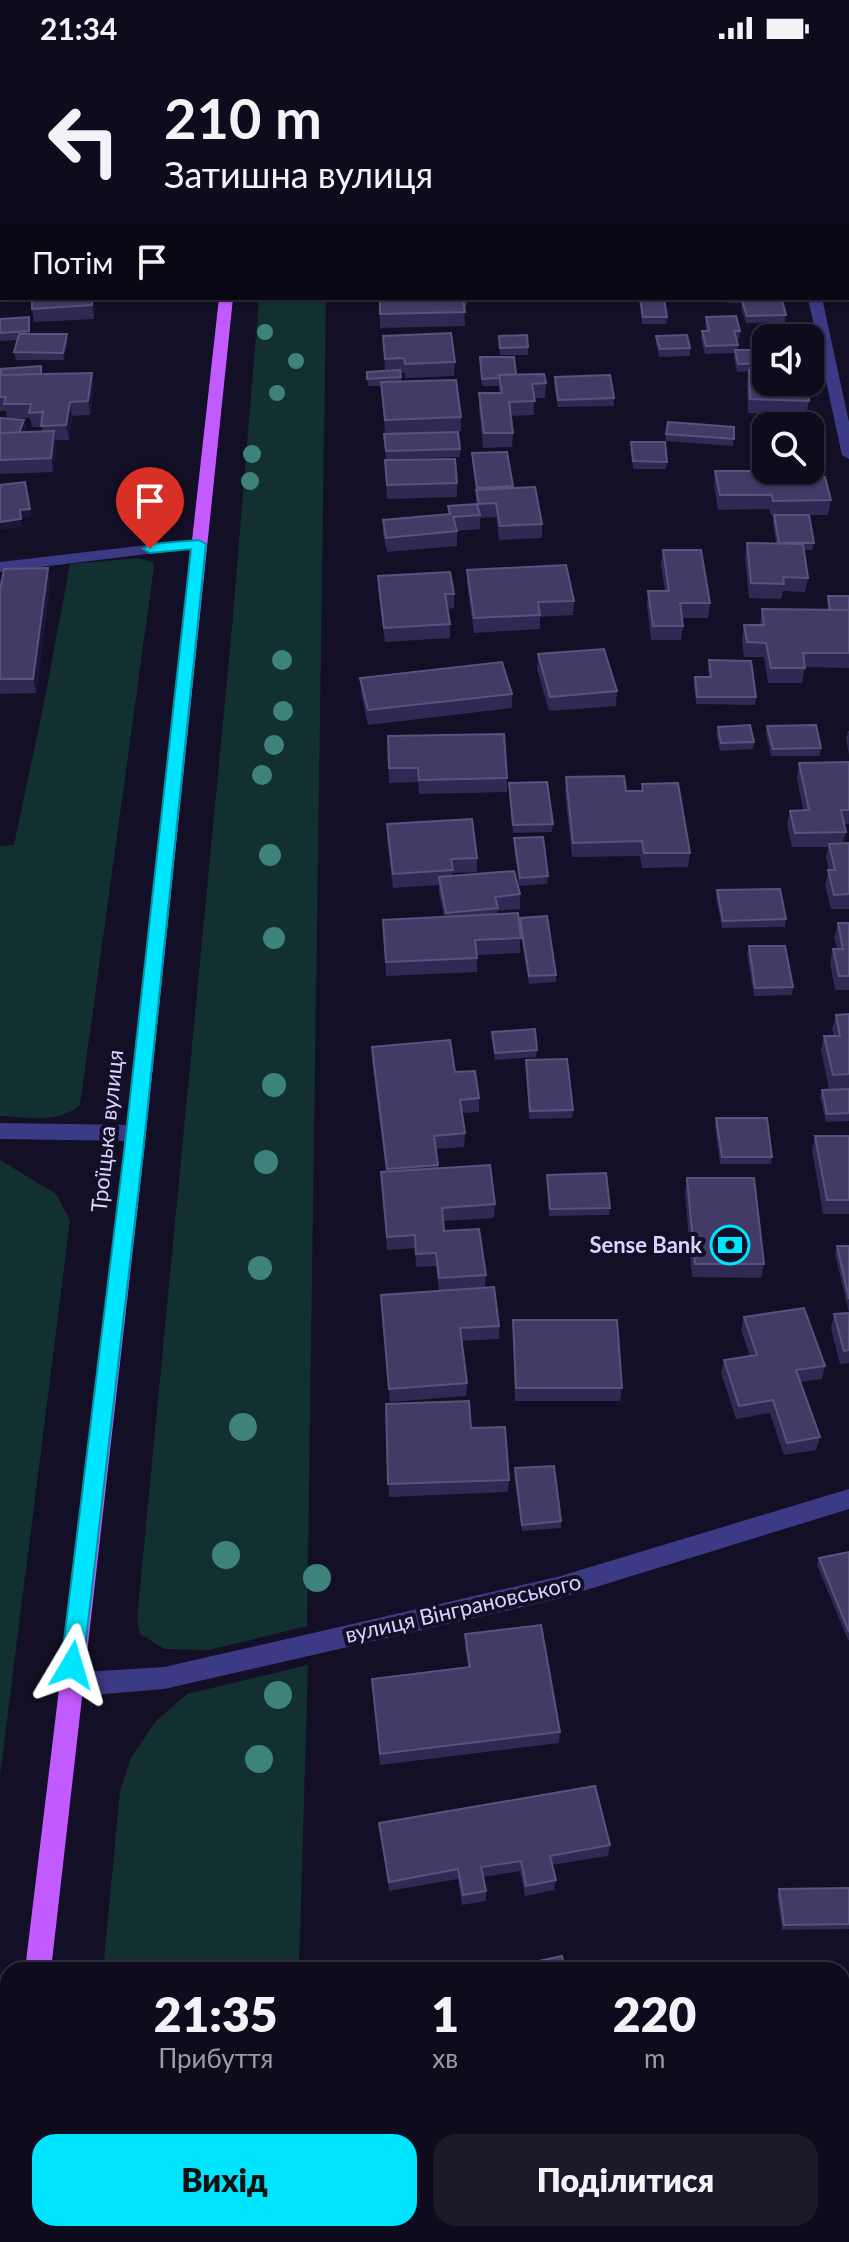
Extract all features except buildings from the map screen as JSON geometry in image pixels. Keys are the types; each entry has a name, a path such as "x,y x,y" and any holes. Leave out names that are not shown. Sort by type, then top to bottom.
{"main road":[{"name":"Троїцька вулиця","path":"39,1962 135,1133 226,300"}],"street":[{"path":"815,300 849,455"},
{"path":"0,567 199,544"},
{"path":"0,1131 135,1133"},
{"name":"вулиця Вінграновського","path":"69,1685 164,1678 557,1588 849,1499"}],"green space":[{"path":"259,300 326,300 307,1626 209,1650 165,1649 140,1634 137,1619 232,628"},
{"path":"140,558 152,562 154,567 80,1105 52,1117 0,1116 0,846 14,845 70,564"},
{"path":"0,1160 56,1194 70,1220 0,1776"},
{"path":"308,1665 299,1962 104,1962 120,1791 131,1758 156,1721 187,1694"}],"place":[{"name":"Sense Bank","path":"730,1245"}],"route":[{"path":"72,1665 134,1152 199,544 150,549"}]}
